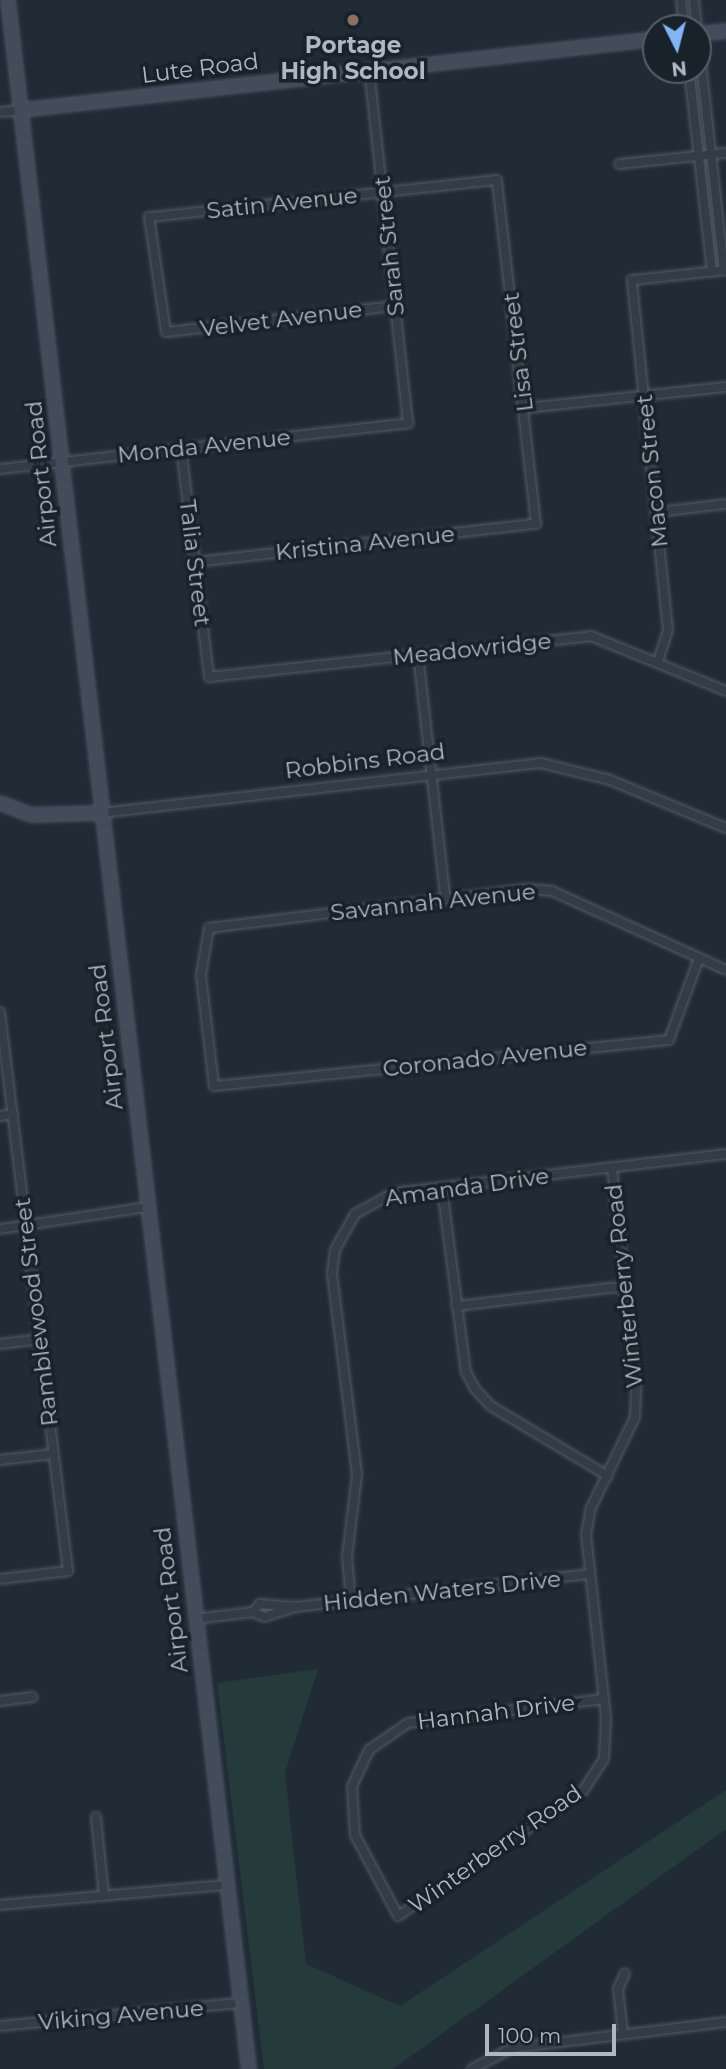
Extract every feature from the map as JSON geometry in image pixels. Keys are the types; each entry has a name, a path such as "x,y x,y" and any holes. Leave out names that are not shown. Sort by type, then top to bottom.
{"main road":[{"name":"Airport Road","path":"8,0 249,2069"},
{"name":"Lute Road","path":"22,110 642,40"},
{"name":"Robbins Road","path":"0,803 32,815 101,813"}],"street":[{"name":"Sarah Street","path":"369,69 408,423"},
{"path":"691,84 712,272 725,270 703,84"},
{"name":"Lute Road","path":"0,112 22,110"},
{"path":"618,164 726,153"},
{"name":"Satin Avenue","path":"166,332 149,217 498,180"},
{"name":"Lisa Street","path":"498,180 536,524"},
{"name":"Macon Street","path":"658,661 668,630 632,280 712,272"},
{"name":"Velvet Avenue","path":"166,332 395,306"},
{"path":"524,408 726,387"},
{"name":"Monda Avenue","path":"0,469 408,423"},
{"name":"Talia Street","path":"181,448 209,677"},
{"path":"657,512 726,504"},
{"name":"Kristina Avenue","path":"195,562 536,524"},
{"name":"Meadowridge","path":"209,677 591,636 658,661 726,691"},
{"path":"418,654 445,896"},
{"name":"Robbins Road","path":"101,813 541,763 575,768 726,828"},
{"name":"Savannah Avenue","path":"214,1086 201,975 209,928 445,896 552,891 726,970"},
{"name":"Coronado Avenue","path":"214,1086 669,1040 699,958"},
{"name":"Ramblewood Street","path":"0,1012 68,1571 0,1579"},
{"path":"0,1116 13,1114"},
{"name":"Amanda Drive","path":"351,1601 347,1557 357,1474 332,1274 335,1250 355,1214 372,1201 442,1188 726,1154"},
{"name":"Winterberry Road","path":"398,1916 583,1791 604,1759 603,1699 588,1574 591,1508 635,1417 625,1286 612,1169"},
{"path":"442,1188 466,1371 475,1389 491,1406 608,1476"},
{"path":"0,1229 147,1207"},
{"path":"457,1306 625,1286"},
{"path":"0,1344 39,1339"},
{"path":"0,1460 52,1454"},
{"name":"Hidden Waters Drive","path":"253,1612 264,1618 295,1607 588,1574"},
{"name":"Hidden Waters Drive","path":"195,1619 253,1612 270,1603 295,1607"},
{"path":"0,1701 33,1698"},
{"name":"Hannah Drive","path":"398,1916 361,1852 354,1827 352,1786 369,1750 408,1723 603,1699"},
{"path":"96,1817 104,1896"},
{"path":"0,1905 226,1885"},
{"path":"623,2033 618,1989 625,1973"},
{"name":"Viking Avenue","path":"0,2026 241,2003"},
{"path":"472,2069 512,2048 726,2022"}],"green space":[{"path":"318,1669 285,1773 306,1964 400,2006 726,1790 726,1829 393,2069 264,2069 217,1683"}],"place":[{"name":"Portage High School","path":"353,20"}]}
